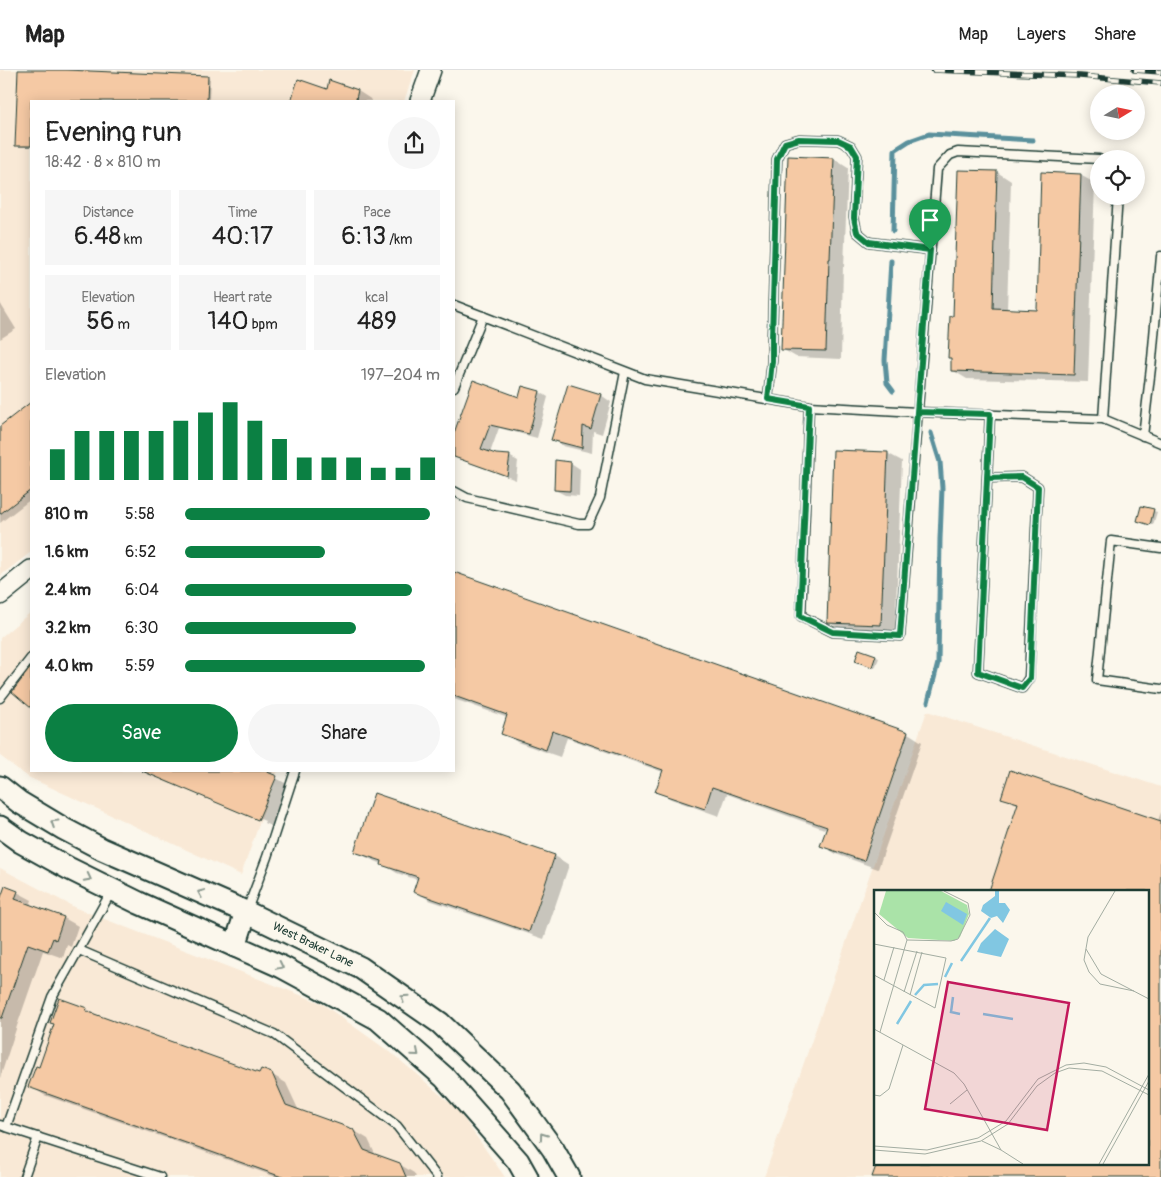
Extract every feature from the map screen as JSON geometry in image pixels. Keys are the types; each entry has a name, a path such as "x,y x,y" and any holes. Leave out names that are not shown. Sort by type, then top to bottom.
{"main road":[{"name":"West Braker Lane","path":"0,787 19,802 102,850 246,912 361,968 440,1023 510,1090 553,1149 569,1177"},
{"path":"0,827 21,842 68,868 139,904 282,967 378,1019 444,1077 518,1161 527,1177"},
{"path":"235,946 246,912"}],"street":[{"path":"420,100 431,70"},
{"path":"0,595 30,571"}],"lane":[{"path":"768,399 772,361 777,159 785,143 799,139 838,140 851,146 857,156 854,218 857,232 869,242 930,250"},
{"path":"809,406 800,616 833,632 900,636 937,169 950,155 958,152 1090,159"},
{"path":"1103,419 1117,205"},
{"path":"1143,436 1161,256"},
{"path":"455,305 645,379 809,406 1103,419 1161,443"},
{"path":"455,385 483,316"},
{"path":"455,492 467,498 579,524 588,524 600,498 625,372"},
{"path":"987,478 1022,477 1038,487 1030,678 1022,688 978,672 987,478 990,414"},
{"path":"1161,548 1111,541 1097,680 1161,689"},
{"path":"0,698 30,659"},
{"path":"246,912 267,857 295,772"},
{"path":"112,890 52,997 3,1126 160,1177"},
{"path":"78,950 274,1034 397,1126 437,1177"},
{"path":"24,1177 38,1137"}],"shaded area":[{"path":"0,70 415,70 404,100 30,100 30,553 0,576"},
{"path":"30,613 30,772 278,772 241,875 28,777 0,756 0,638"},
{"path":"927,711 1161,787 1161,1177 764,1177"},
{"path":"0,868 76,908 321,1003 394,1055 457,1109 505,1177 0,1177"}],"building":[{"path":"18,70 66,70 208,76 207,100 30,100 30,146 15,146"},
{"path":"298,79 327,89 329,80 358,90 356,100 291,100"},
{"path":"788,156 834,158 826,351 781,350"},
{"path":"958,170 997,171 993,308 1037,310 1041,172 1081,174 1074,375 951,371 951,358 948,358 950,316 953,316"},
{"path":"473,380 519,397 522,386 540,391 529,434 490,425 481,449 496,454 510,455 507,476 455,457 455,430"},
{"path":"568,384 601,394 591,429 583,426 582,448 551,440"},
{"path":"30,403 30,491 0,514 0,426"},
{"path":"833,450 888,452 881,625 827,623"},
{"path":"555,460 571,462 570,491 554,490"},
{"path":"1141,506 1154,509 1150,525 1137,521"},
{"path":"455,572 908,732 864,861 820,846 827,827 712,787 705,809 655,792 663,770 552,731 546,750 501,734 507,715 455,696"},
{"path":"859,649 876,655 872,667 855,661"},
{"path":"30,668 30,707 12,692"},
{"path":"1010,770 1161,821 1161,1177 872,1177 877,1164 1148,1164 1148,890 989,890 1018,803 1001,798"},
{"path":"144,772 267,772 277,776 258,820"},
{"path":"374,793 555,855 529,932 413,892 418,877 381,865 382,861 354,852"},
{"path":"5,886 18,891 15,899 64,917 56,940 53,938 48,951 28,944 2,1018 0,1018 0,900"},
{"path":"59,998 87,1008 86,1011 259,1073 261,1069 272,1073 286,1105 353,1129 364,1150 400,1163 406,1177 282,1177 28,1087 36,1066 39,1067 54,1024 50,1023"}],"waterway":[{"path":"893,231 895,150 909,141 929,134 1033,140"},
{"path":"891,261 885,360 887,383 893,391"},
{"path":"928,702 938,663 942,488 940,462 931,433"}],"railway":[{"path":"933,70 1080,76 1161,83"},
{"path":"1134,70 1161,72"}],"route":[{"path":"930,250 869,242 857,232 854,218 857,156 851,146 838,140 799,139 785,143 777,159 772,361 768,399 809,406 800,616 833,632 900,636 917,412 990,414 987,478 1022,477 1038,487 1030,678 1022,688 978,672 987,478 990,414 917,412 930,250"}]}
